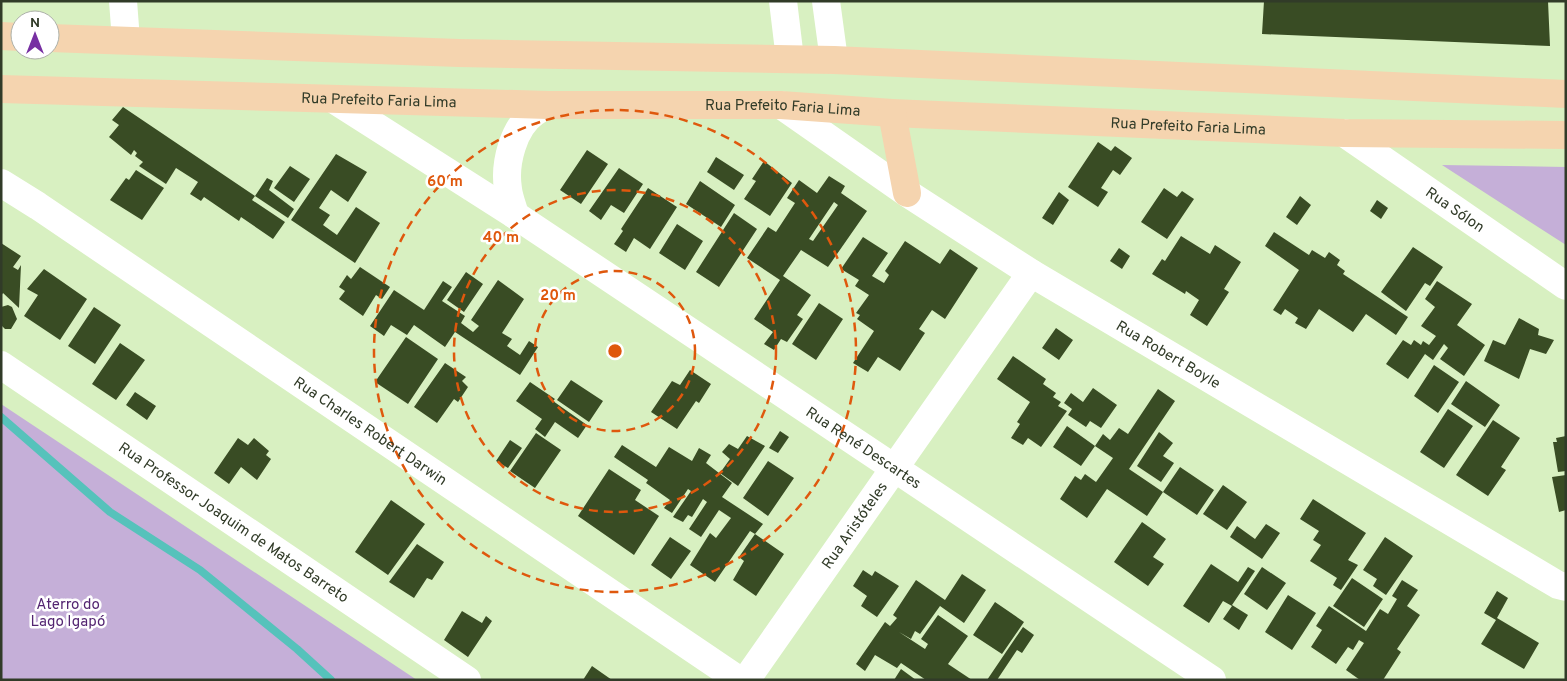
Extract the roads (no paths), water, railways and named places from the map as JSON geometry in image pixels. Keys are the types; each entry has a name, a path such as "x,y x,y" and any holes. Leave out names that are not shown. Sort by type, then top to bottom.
{"main road":[{"path":"60,38 459,52 834,60 1566,94"},
{"name":"Rua Prefeito Faria Lima","path":"1,89 548,105 781,105 892,113 1344,133 1566,135"},
{"path":"892,113 907,193"}],"street":[{"path":"123,1 126,40"},
{"path":"783,1 790,59"},
{"path":"826,1 834,60"},
{"name":"Rua René Descartes","path":"333,99 515,215 1212,680"},
{"path":"515,215 508,190 507,167 513,145 523,123 534,112 548,105"},
{"name":"Rua Robert Boyle","path":"781,105 907,193 1031,273 1558,585 1566,587"},
{"name":"Rua Sólon","path":"1344,133 1566,286"},
{"name":"Rua Charles Robert Darwin","path":"1,183 739,680"},
{"name":"Rua Aristóteles","path":"746,680 1031,273"},
{"name":"Rua Professor Joaquim de Matos Barreto","path":"1,365 467,680"}],"waterway":[{"path":"1,417 110,512 200,570 297,649 331,680"}],"park label":[{"name":"Aterro do Lago Igapó","path":"68,612"}]}
